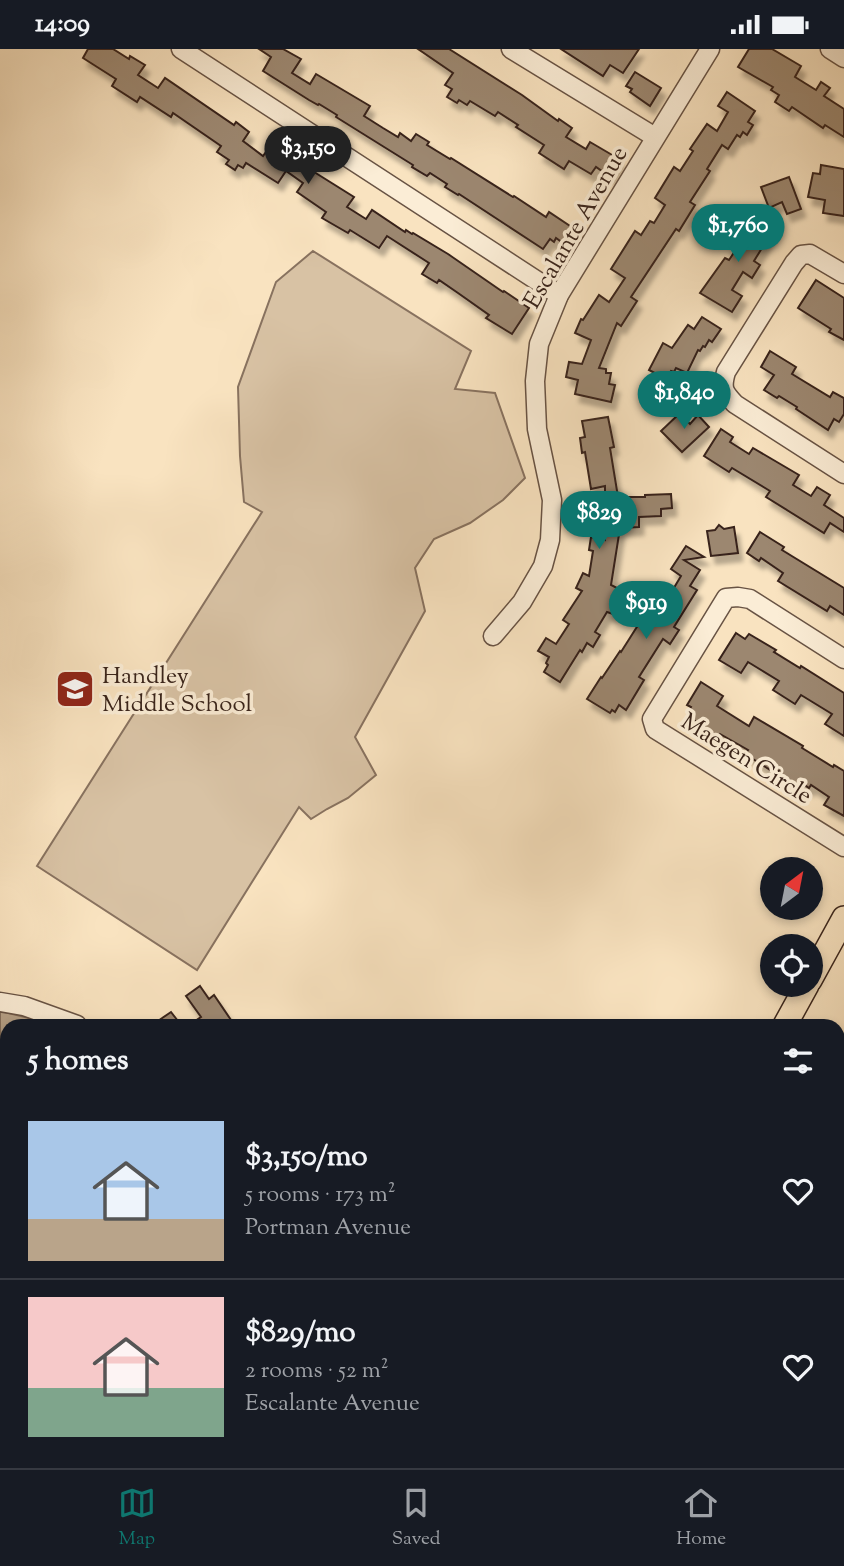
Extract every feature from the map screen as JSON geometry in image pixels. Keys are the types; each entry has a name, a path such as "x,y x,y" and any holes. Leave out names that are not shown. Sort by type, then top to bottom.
{"main road":[{"path":"823,956 844,918"},
{"path":"788,1019 800,997"}],"street":[{"path":"181,49 559,295"},
{"path":"511,49 655,137"},
{"name":"Escalante Avenue","path":"493,636 522,602 543,566 550,540 552,500 537,429 535,381 539,344 559,295 710,49"},
{"path":"830,49 844,58"},
{"path":"844,274 810,254 801,255 726,372 722,384 725,393 735,404 844,474"},
{"name":"Maegen Circle","path":"844,659 750,599 726,598 652,719 655,729 844,847"},
{"path":"0,1002 24,1006 60,1019"}],"shaded area":[{"path":"313,251 471,351 455,389 495,393 525,478 503,500 470,523 434,539 415,568 425,611 355,737 376,775 348,798 311,819 299,807 197,970 37,866 262,512 244,502 238,387 276,282"},
{"path":"0,1011 33,1019 0,1019"}],"building":[{"path":"88,49 113,49 129,59 130,56 145,65 138,75 158,88 165,78 234,125 236,122 249,132 243,141 263,156 271,145 354,197 347,207 366,219 372,210 405,232 406,230 413,233 448,254 529,308 512,334 486,318 489,315 439,280 437,283 422,274 429,263 387,236 379,248 350,230 348,233 322,218 326,212 297,192 303,183 286,171 278,183 246,163 243,168 238,165 235,170 226,164 229,160 217,152 221,146 173,113 171,117 140,97 137,102 112,86 116,79 83,58"},
{"path":"259,49 283,49 301,59 292,73 310,84 316,74 370,106 364,116 398,137 400,133 411,141 416,134 429,142 427,145 546,217 549,212 573,228 563,243 556,238 554,242 550,239 543,249 445,187 447,184 430,173 427,176 412,167 413,165 336,117 337,115 263,71 271,57"},
{"path":"418,49 449,49 558,121 559,119 572,128 566,137 586,149 590,142 619,159 609,176 596,167 591,174 569,161 564,169 539,153 544,145 498,112 495,116 470,101 467,105 447,97 452,89 445,85 453,73"},
{"path":"561,49 639,49 623,73 610,65 603,76"},
{"path":"749,49 772,49 801,66 795,77 816,90 821,82 830,88 824,96 844,109 844,137 825,125 823,128 792,107 789,111 775,102 779,95 771,90 773,87 738,67"},
{"path":"635,72 661,88 650,106 626,86"},
{"path":"727,92 755,111 748,122 753,125 747,135 743,132 740,137 737,135 728,149 722,145 707,169 710,171 690,202 695,205 631,297 637,301 621,326 617,323 599,368 611,373 609,384 615,385 611,402 575,394 578,380 566,377 569,362 582,364 591,340 575,333 581,319 583,320 599,295 609,302 625,278 611,269 635,231 641,235 650,221 654,223 665,205 655,198 674,167 680,171 693,151 690,149 707,124 717,131 728,112 718,106"},
{"path":"821,165 844,169 844,216 823,213 825,200 808,197 813,173 820,174"},
{"path":"789,177 801,209 787,214 782,202 769,208 761,187"},
{"path":"754,214 775,227 754,261 760,265 752,278 743,272 732,290 742,296 732,312 700,293 725,258 729,260"},
{"path":"816,280 844,298 844,340 798,308"},
{"path":"702,317 721,329 712,342 709,340 705,347 698,350 687,373 676,368 666,379 649,370 663,343 672,348 688,325 694,329"},
{"path":"770,351 796,367 792,374 830,397 833,392 844,398 844,414 839,422 834,419 828,430 796,409 797,407 764,390 774,375 761,367"},
{"path":"680,413 690,424 698,415 709,427 682,452 661,431"},
{"path":"608,417 614,447 610,448 618,497 671,494 672,508 661,509 661,516 639,517 639,527 620,528 611,585 617,588 611,601 618,604 613,614 607,612 595,632 600,635 593,647 587,643 582,652 580,650 560,682 544,672 549,657 538,651 546,638 556,644 569,624 563,620 582,591 576,588 583,573 589,576 593,551 589,550 591,537 605,540 605,486 591,489 580,438 585,437 582,421"},
{"path":"721,429 733,437 730,442 749,454 753,448 799,475 793,485 811,496 817,487 830,495 824,505 844,518 844,532 830,523 824,533 766,497 770,491 732,468 729,472 704,456"},
{"path":"719,525 724,529 734,527 738,553 711,556 707,531 715,530"},
{"path":"760,532 784,547 782,550 844,588 844,615 830,606 827,611 778,581 783,573 761,558 759,561 747,553"},
{"path":"686,546 704,557 684,560 700,570 690,586 697,590 674,627 679,630 670,644 663,639 639,677 644,680 626,710 619,705 615,712 612,710 610,713 587,699 654,600 663,606 681,576 671,569"},
{"path":"736,633 745,639 749,634 776,650 774,652 844,693 844,736 825,724 832,714 801,695 795,704 773,690 779,681 748,662 741,673 719,660"},
{"path":"701,682 723,696 717,706 749,726 754,717 833,767 834,765 844,771 844,816 824,805 829,797 811,785 809,788 803,784 800,789 745,754 748,750 720,734 718,737 691,718 694,713 689,711 691,707 687,705"},
{"path":"200,986 209,999 214,995 230,1019 198,1019 201,1017 186,996"},
{"path":"171,1012 176,1019 161,1019"}],"place":[{"name":"Handley Middle School","path":"75,689"}]}
